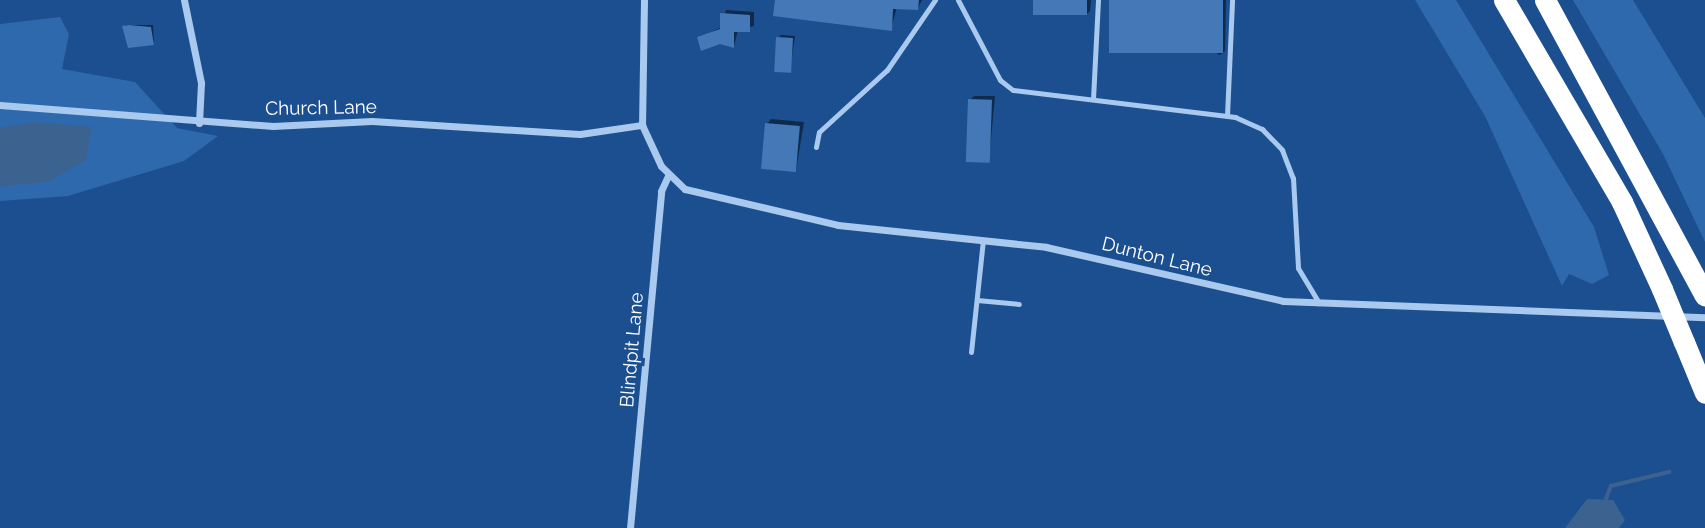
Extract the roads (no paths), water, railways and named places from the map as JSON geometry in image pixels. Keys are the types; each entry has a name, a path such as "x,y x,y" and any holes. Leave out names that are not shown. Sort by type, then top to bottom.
{"highway":[{"path":"1504,0 1622,202 1705,393"},
{"path":"1545,0 1701,287"}],"street":[{"path":"184,0 201,83 199,123"},
{"path":"644,0 642,125 668,176"},
{"name":"Church Lane","path":"0,105 199,123 372,121 580,134 642,125"},
{"name":"Dunton Lane","path":"668,176 685,190 838,225 1046,247 1235,292 1320,304 1705,317"},
{"name":"Blindpit Lane","path":"630,528 661,191 668,176"}],"lane":[{"path":"816,147 819,132 887,70 935,0"},
{"path":"957,0 1007,85 1227,116 1262,129 1282,150 1293,178 1298,268 1320,304"},
{"path":"1093,99 1098,0"},
{"path":"1227,116 1232,0"},
{"path":"971,352 983,240"},
{"path":"977,300 1019,304"}],"waterway":[{"path":"1606,499 1611,486 1669,472"}]}
